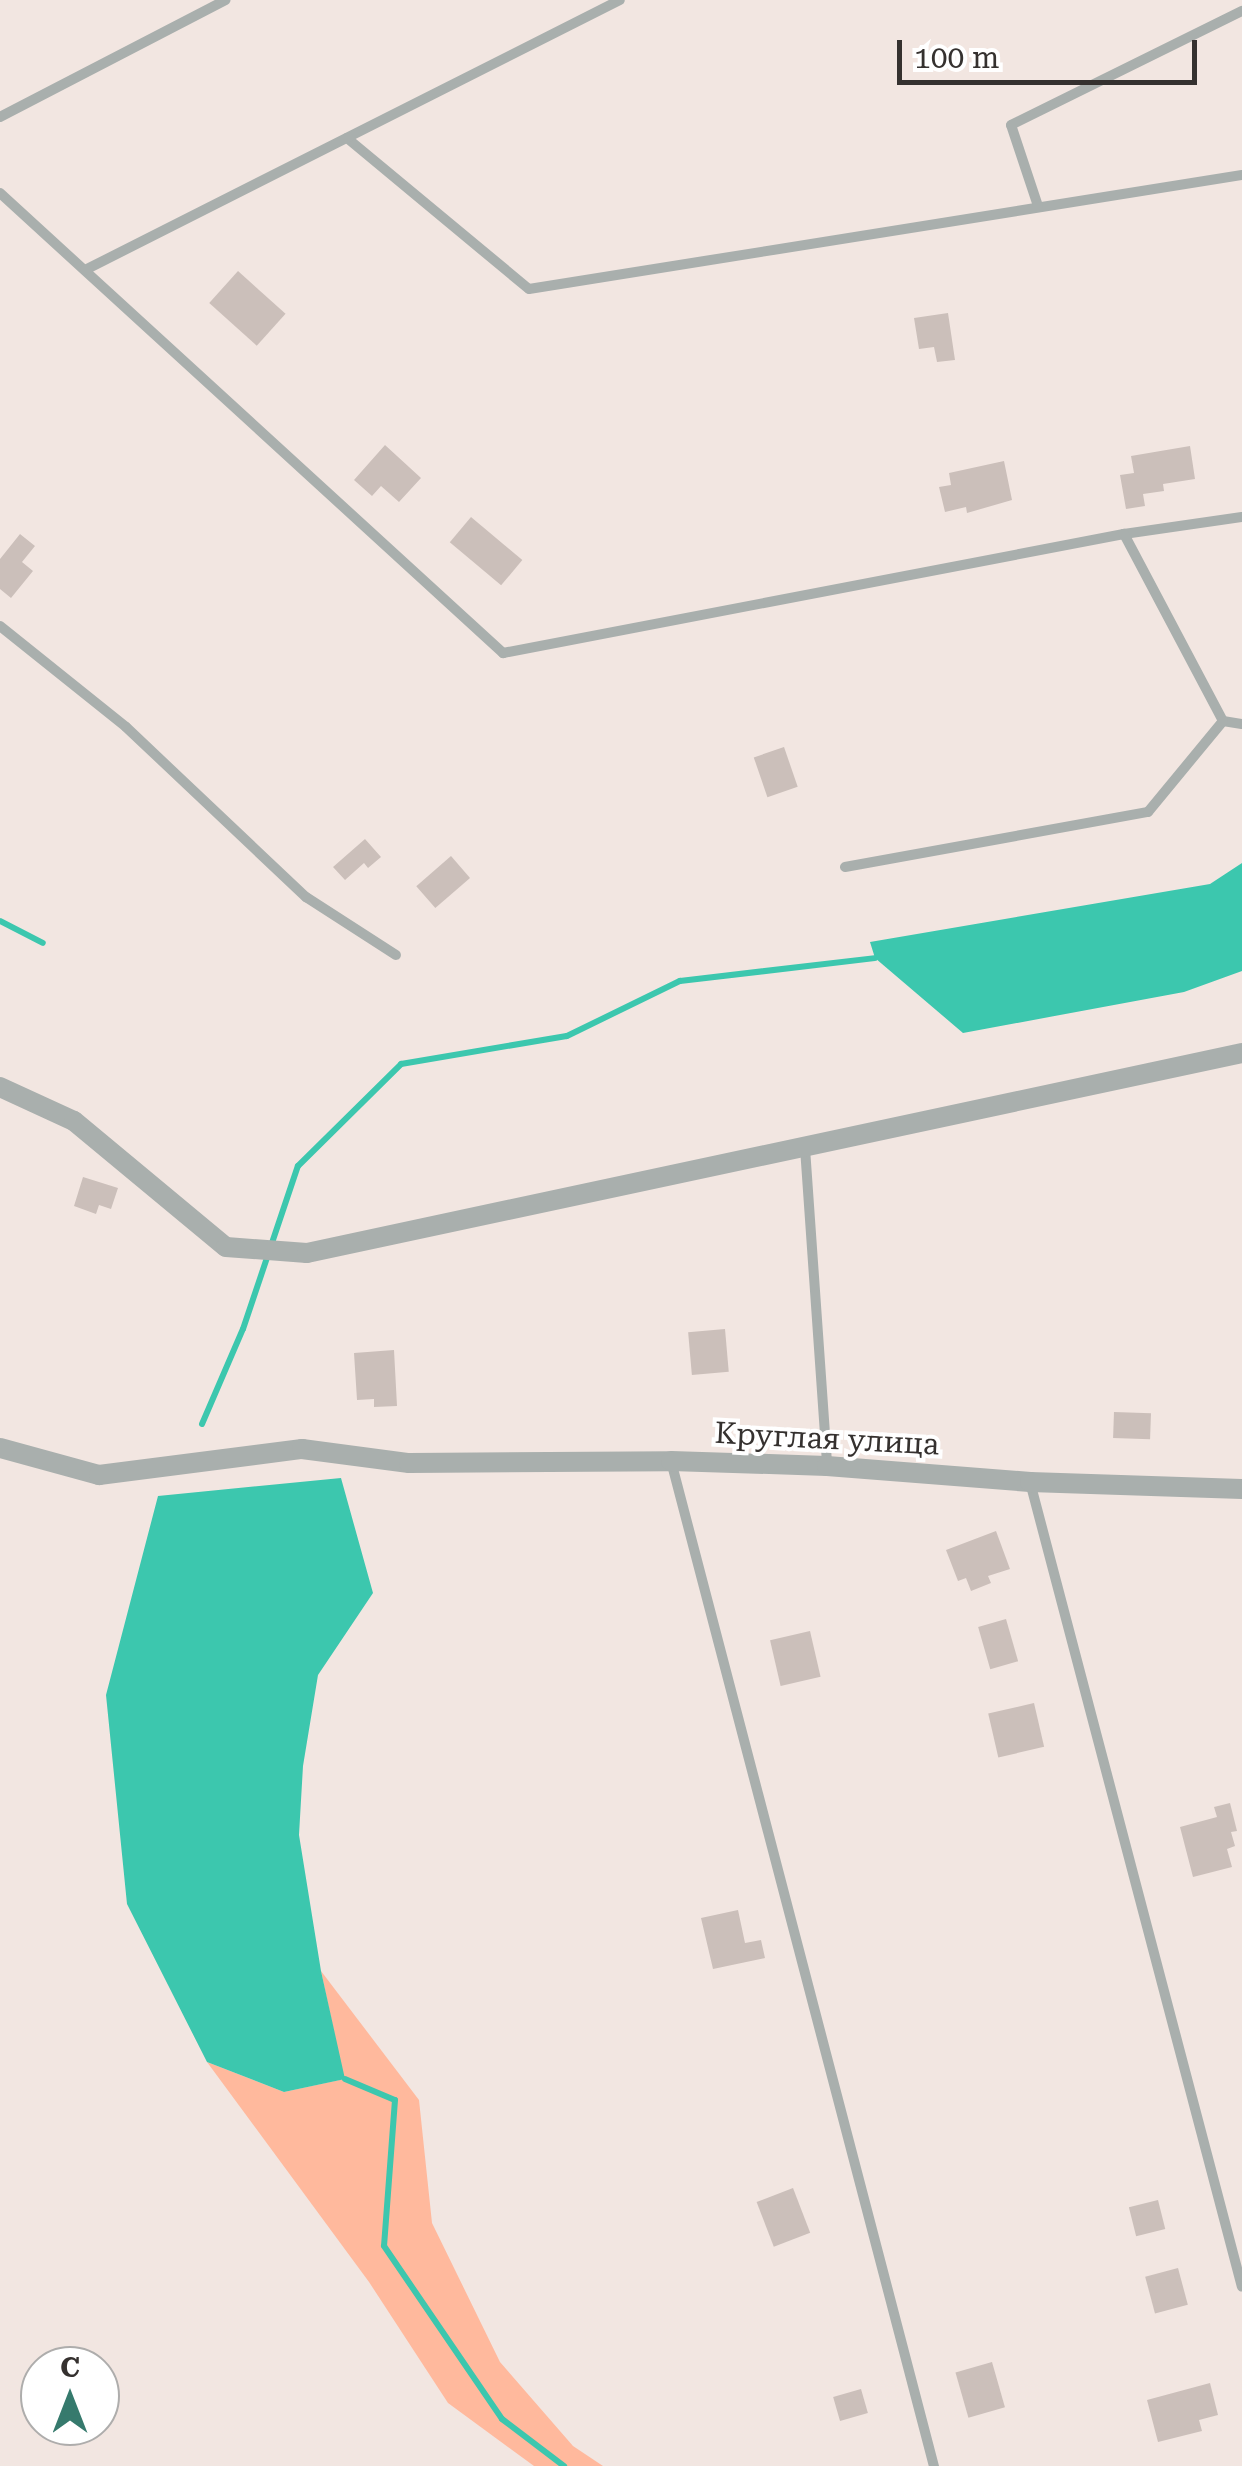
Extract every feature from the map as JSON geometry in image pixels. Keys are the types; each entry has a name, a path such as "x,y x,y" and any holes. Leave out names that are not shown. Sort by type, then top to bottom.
{"street":[{"path":"0,1088 74,1121 226,1247 308,1253 1242,1053"},
{"name":"Круглая улица","path":"0,1448 99,1475 302,1449 409,1463 671,1461 827,1466 1030,1482 1242,1489"}],"lane":[{"path":"0,117 226,0"},
{"path":"84,270 620,0"},
{"path":"1038,206 1011,125 1242,10"},
{"path":"347,138 529,289 1242,175"},
{"path":"0,192 503,654 1124,534 1242,518"},
{"path":"1124,534 1224,720 1242,724"},
{"path":"0,626 126,727 306,897 396,956"},
{"path":"845,867 1148,812 1224,720"},
{"path":"806,1148 827,1466"},
{"path":"671,1461 934,2466"},
{"path":"1030,1482 1242,2287"}],"shaded area":[{"path":"1242,863 1242,971 1184,992 963,1033 875,958 870,942 1210,884"},
{"path":"341,1478 373,1593 318,1675 303,1766 299,1835 321,1971 345,2079 284,2092 207,2062 127,1904 106,1695 158,1496"},
{"path":"321,1971 419,2100 432,2223 500,2362 573,2446 603,2466 534,2466 448,2403 369,2282 207,2062 284,2092 344,2079"}],"building":[{"path":"238,271 286,314 257,346 209,303"},
{"path":"948,313 955,360 937,362 934,347 919,349 914,318"},
{"path":"385,445 421,478 399,502 381,486 372,496 354,480"},
{"path":"1190,446 1195,479 1163,484 1164,491 1143,494 1145,506 1126,509 1120,475 1134,473 1131,456"},
{"path":"1004,461 1012,500 967,513 966,507 945,512 939,487 951,485 949,473"},
{"path":"471,517 522,560 501,585 450,542"},
{"path":"20,534 35,546 22,562 33,571 11,598 0,589 0,559"},
{"path":"784,747 798,787 767,797 754,757"},
{"path":"365,839 381,857 368,868 364,863 345,880 333,867"},
{"path":"451,856 470,878 435,908 416,886"},
{"path":"83,1177 118,1188 111,1209 99,1205 96,1214 74,1206"},
{"path":"725,1329 729,1372 692,1375 688,1332"},
{"path":"394,1350 397,1406 374,1407 374,1399 357,1400 354,1353"},
{"path":"1114,1412 1151,1413 1150,1439 1113,1438"},
{"path":"996,1531 1010,1569 988,1576 991,1583 971,1591 966,1578 958,1581 946,1550"},
{"path":"1006,1619 1018,1661 990,1669 978,1627"},
{"path":"810,1631 821,1677 781,1686 770,1640"},
{"path":"1034,1703 1044,1747 998,1757 988,1714"},
{"path":"1230,1803 1237,1831 1231,1832 1235,1846 1227,1849 1232,1867 1193,1877 1180,1827 1217,1817 1214,1807"},
{"path":"738,1910 745,1943 761,1940 765,1958 713,1969 701,1918"},
{"path":"793,2188 810,2233 774,2247 757,2202"},
{"path":"1158,2200 1165,2229 1136,2236 1129,2207"},
{"path":"1178,2268 1188,2305 1155,2314 1145,2277"},
{"path":"992,2362 1005,2407 968,2418 955,2372"},
{"path":"1210,2383 1218,2415 1199,2420 1202,2431 1158,2442 1147,2400"},
{"path":"861,2389 868,2413 840,2421 833,2397"}],"waterway":[{"path":"0,921 43,943"},
{"path":"202,1424 243,1329 298,1166 401,1064 567,1036 680,981 875,958"},
{"path":"345,2079 395,2100 384,2246 502,2419 564,2466"}]}
